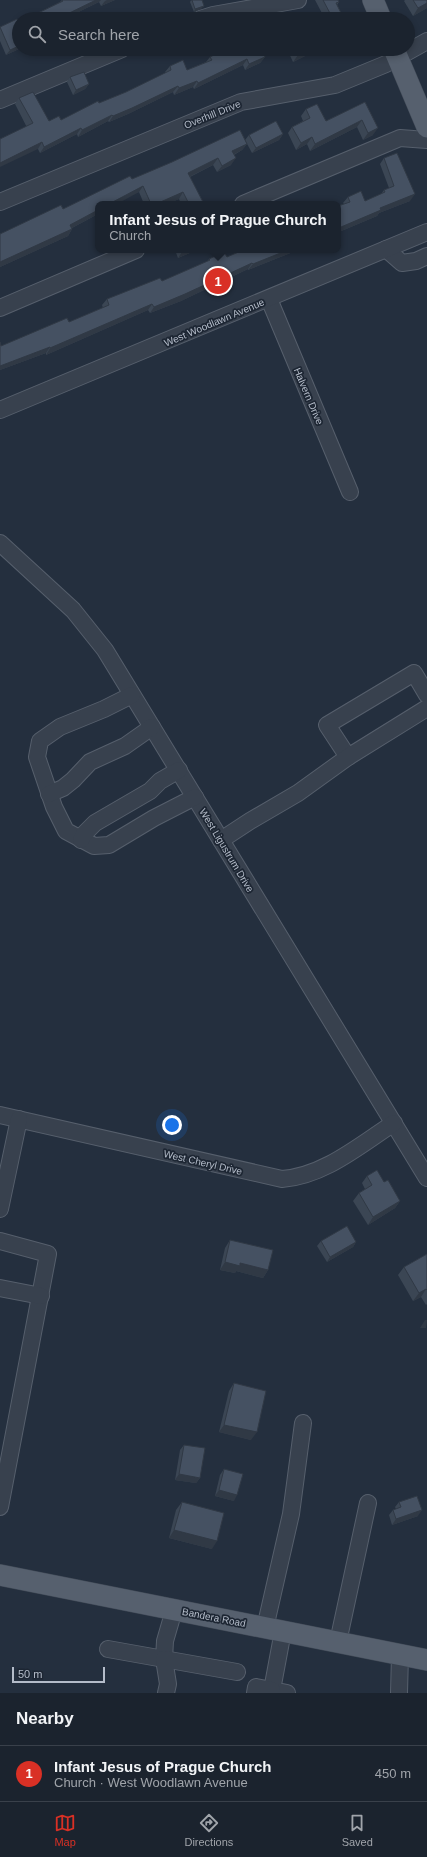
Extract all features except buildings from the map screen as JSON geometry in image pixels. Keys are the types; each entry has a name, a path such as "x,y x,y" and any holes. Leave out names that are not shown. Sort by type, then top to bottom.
{"main road":[{"path":"373,0 378,12"},
{"path":"397,56 427,127"},
{"name":"Bandera Road","path":"0,1575 427,1660"}],"street":[{"path":"225,12 298,0"},
{"name":"Overhill Drive","path":"415,46 427,42"},
{"path":"0,100 105,56"},
{"name":"Overhill Drive","path":"0,202 241,102 335,85 390,56"},
{"path":"250,201 400,138 427,140"},
{"name":"West Woodlawn Avenue","path":"0,410 427,232"},
{"path":"386,249 402,263 416,261 427,256"},
{"path":"0,308 129,253"},
{"name":"Halvern Drive","path":"269,299 350,492"},
{"name":"West Ligustrum Drive","path":"0,543 73,610 105,650 427,1178"},
{"path":"348,757 327,725 414,673 427,695"},
{"path":"132,695 104,709 60,727 40,741 37,757 54,807 66,831 94,846 110,845 154,818 195,797"},
{"path":"221,840 250,821 298,794 348,757 427,708"},
{"path":"49,794 63,788 90,762 125,746 152,727"},
{"path":"81,840 84,834 95,823 150,791 160,781 179,770"},
{"name":"West Cheryl Drive","path":"0,1115 282,1179 296,1178 322,1169 394,1123"},
{"path":"0,1209 4,1161 19,1119"},
{"path":"0,1242 48,1254 0,1507"},
{"path":"0,1288 41,1296"},
{"path":"271,1692 274,1629 303,1423"},
{"path":"338,1642 368,1503"},
{"path":"166,1693 168,1684 164,1659 165,1642 174,1610"},
{"path":"108,1649 237,1672"},
{"path":"399,1693 400,1655"}],"place":[{"name":"Infant Jesus of Prague Church","path":"218,281"}]}
